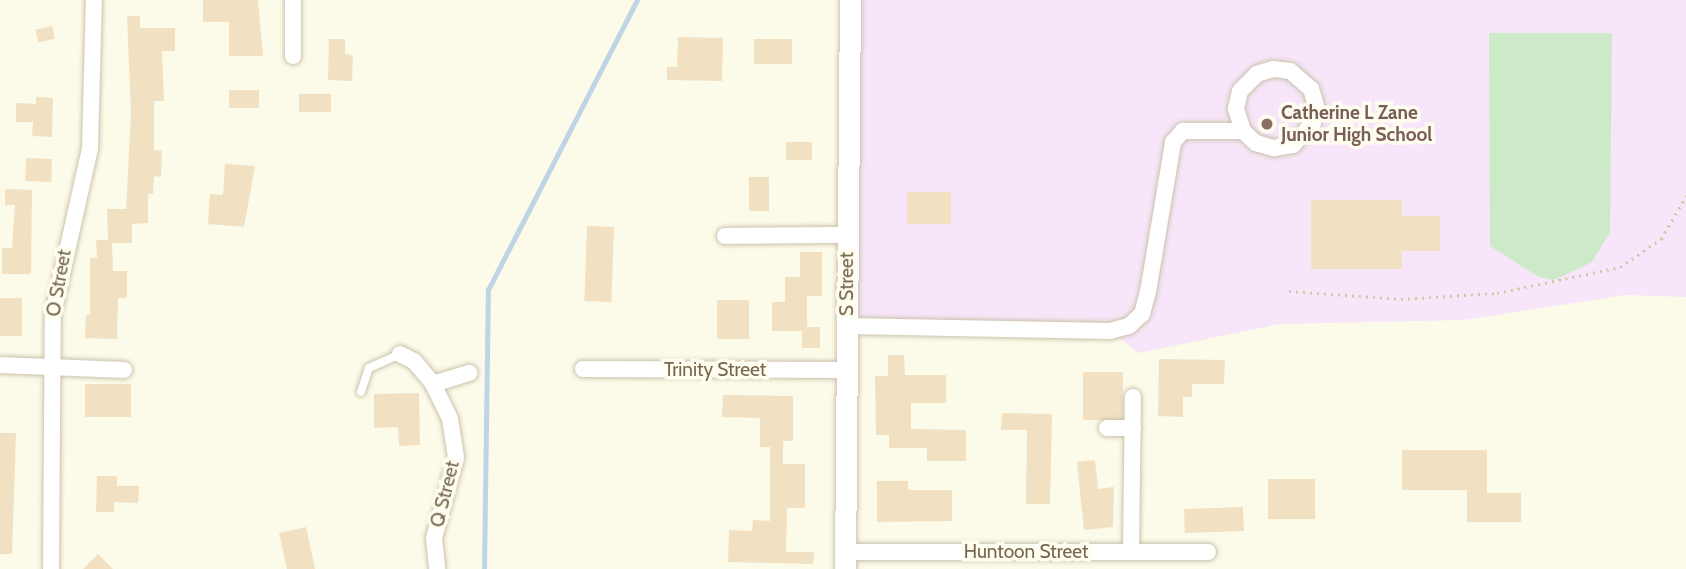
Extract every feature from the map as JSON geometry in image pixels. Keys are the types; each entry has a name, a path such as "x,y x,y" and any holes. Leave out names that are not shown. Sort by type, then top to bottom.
{"main road":[{"name":"S Street","path":"845,560 850,0"}],"street":[{"name":"O Street","path":"51,569 52,365 57,279 92,135 94,0"},
{"path":"293,0 293,56"},
{"path":"847,326 1110,331 1129,326 1142,314 1148,292 1172,142 1183,131 1243,131 1256,143 1274,148 1302,138 1313,123 1316,106 1304,80 1273,69 1251,78 1240,91 1236,109 1243,131"},
{"path":"725,236 847,235"},
{"name":"Q Street","path":"400,354 414,361 433,384 450,419 456,458 434,538 437,569"},
{"path":"0,365 124,370"},
{"name":"Trinity Street","path":"583,369 846,370"},
{"path":"433,384 469,373"},
{"path":"1131,552 1133,397"},
{"path":"1107,428 1133,428"},
{"name":"Huntoon Street","path":"845,560 1208,552"}],"lane":[{"path":"361,392 369,368 400,354"}],"path":[{"path":"1289,291 1401,299 1497,293 1620,267 1661,239 1686,196"}],"shaded area":[{"name":"Catherine L Zane Junior High School","path":"850,0 1686,0 1686,297 1625,295 1464,320 1279,324 1139,353 1110,331 847,326"}],"green space":[{"path":"1489,33 1612,33 1610,232 1592,262 1554,280 1539,277 1490,246"}],"building":[{"path":"203,0 258,0 263,56 229,56 229,22 203,22"},
{"path":"127,16 140,16 140,28 175,28 175,51 162,51 164,101 154,101 154,150 162,151 161,177 154,176 153,194 148,194 148,223 132,224 132,243 112,243 113,271 127,271 127,298 118,298 117,339 85,338 86,315 90,315 90,258 97,258 96,240 108,240 107,209 126,209 131,113"},
{"path":"52,26 55,39 38,42 35,30"},
{"path":"678,37 723,38 722,81 667,80 667,67 677,67"},
{"path":"329,39 345,39 345,54 353,55 352,81 328,80"},
{"path":"754,39 792,39 792,64 754,64"},
{"path":"229,90 259,90 259,108 229,108"},
{"path":"299,94 331,94 331,112 299,112"},
{"path":"36,97 53,98 52,137 32,136 33,122 16,122 16,103 36,104"},
{"path":"786,142 812,142 812,160 786,160"},
{"path":"26,158 52,159 51,182 25,181"},
{"path":"225,164 255,166 244,227 208,224 210,194 223,195"},
{"path":"749,177 769,177 769,211 749,211"},
{"path":"5,189 32,190 31,274 2,274 2,248 12,248 15,205 5,205"},
{"path":"907,192 951,192 951,224 907,224"},
{"path":"1311,200 1402,200 1402,216 1440,216 1440,251 1402,251 1402,269 1311,269"},
{"path":"587,226 614,227 611,302 584,301"},
{"path":"800,252 822,252 822,296 807,296 807,327 820,327 820,348 802,348 802,331 772,331 772,302 785,302 785,277 800,277"},
{"path":"0,298 22,298 22,336 0,336"},
{"path":"717,300 749,300 749,339 717,339"},
{"path":"888,355 904,355 905,375 946,375 946,403 911,403 911,429 966,430 966,461 927,461 927,448 889,448 889,435 876,435 875,376 888,376"},
{"path":"1159,359 1225,360 1224,384 1192,384 1192,397 1183,397 1183,417 1158,416"},
{"path":"1083,372 1123,372 1123,420 1083,420"},
{"path":"85,384 131,384 131,417 85,417"},
{"path":"419,393 420,445 399,446 398,427 374,428 374,394"},
{"path":"723,395 793,396 793,441 783,441 783,464 805,464 805,508 787,508 786,552 814,552 813,564 728,562 729,530 752,531 753,520 770,521 770,447 760,447 760,418 722,417"},
{"path":"1002,413 1052,414 1050,504 1026,504 1027,430 1001,430"},
{"path":"0,433 16,433 12,554 0,554"},
{"path":"1402,450 1487,450 1487,493 1521,493 1521,522 1467,522 1467,490 1402,490"},
{"path":"1095,460 1098,489 1114,487 1113,527 1084,530 1077,462"},
{"path":"97,476 117,476 117,486 139,486 138,503 114,502 114,512 96,512"},
{"path":"1268,479 1315,479 1315,519 1268,519"},
{"path":"877,481 908,481 908,490 952,490 952,521 877,522"},
{"path":"1243,507 1244,531 1185,533 1184,509"},
{"path":"306,527 315,569 287,569 279,533"},
{"path":"98,554 113,569 83,569"}],"waterway":[{"path":"484,569 488,290 637,0"}],"place":[{"name":"Catherine L Zane Junior High School","path":"1267,124"}]}
